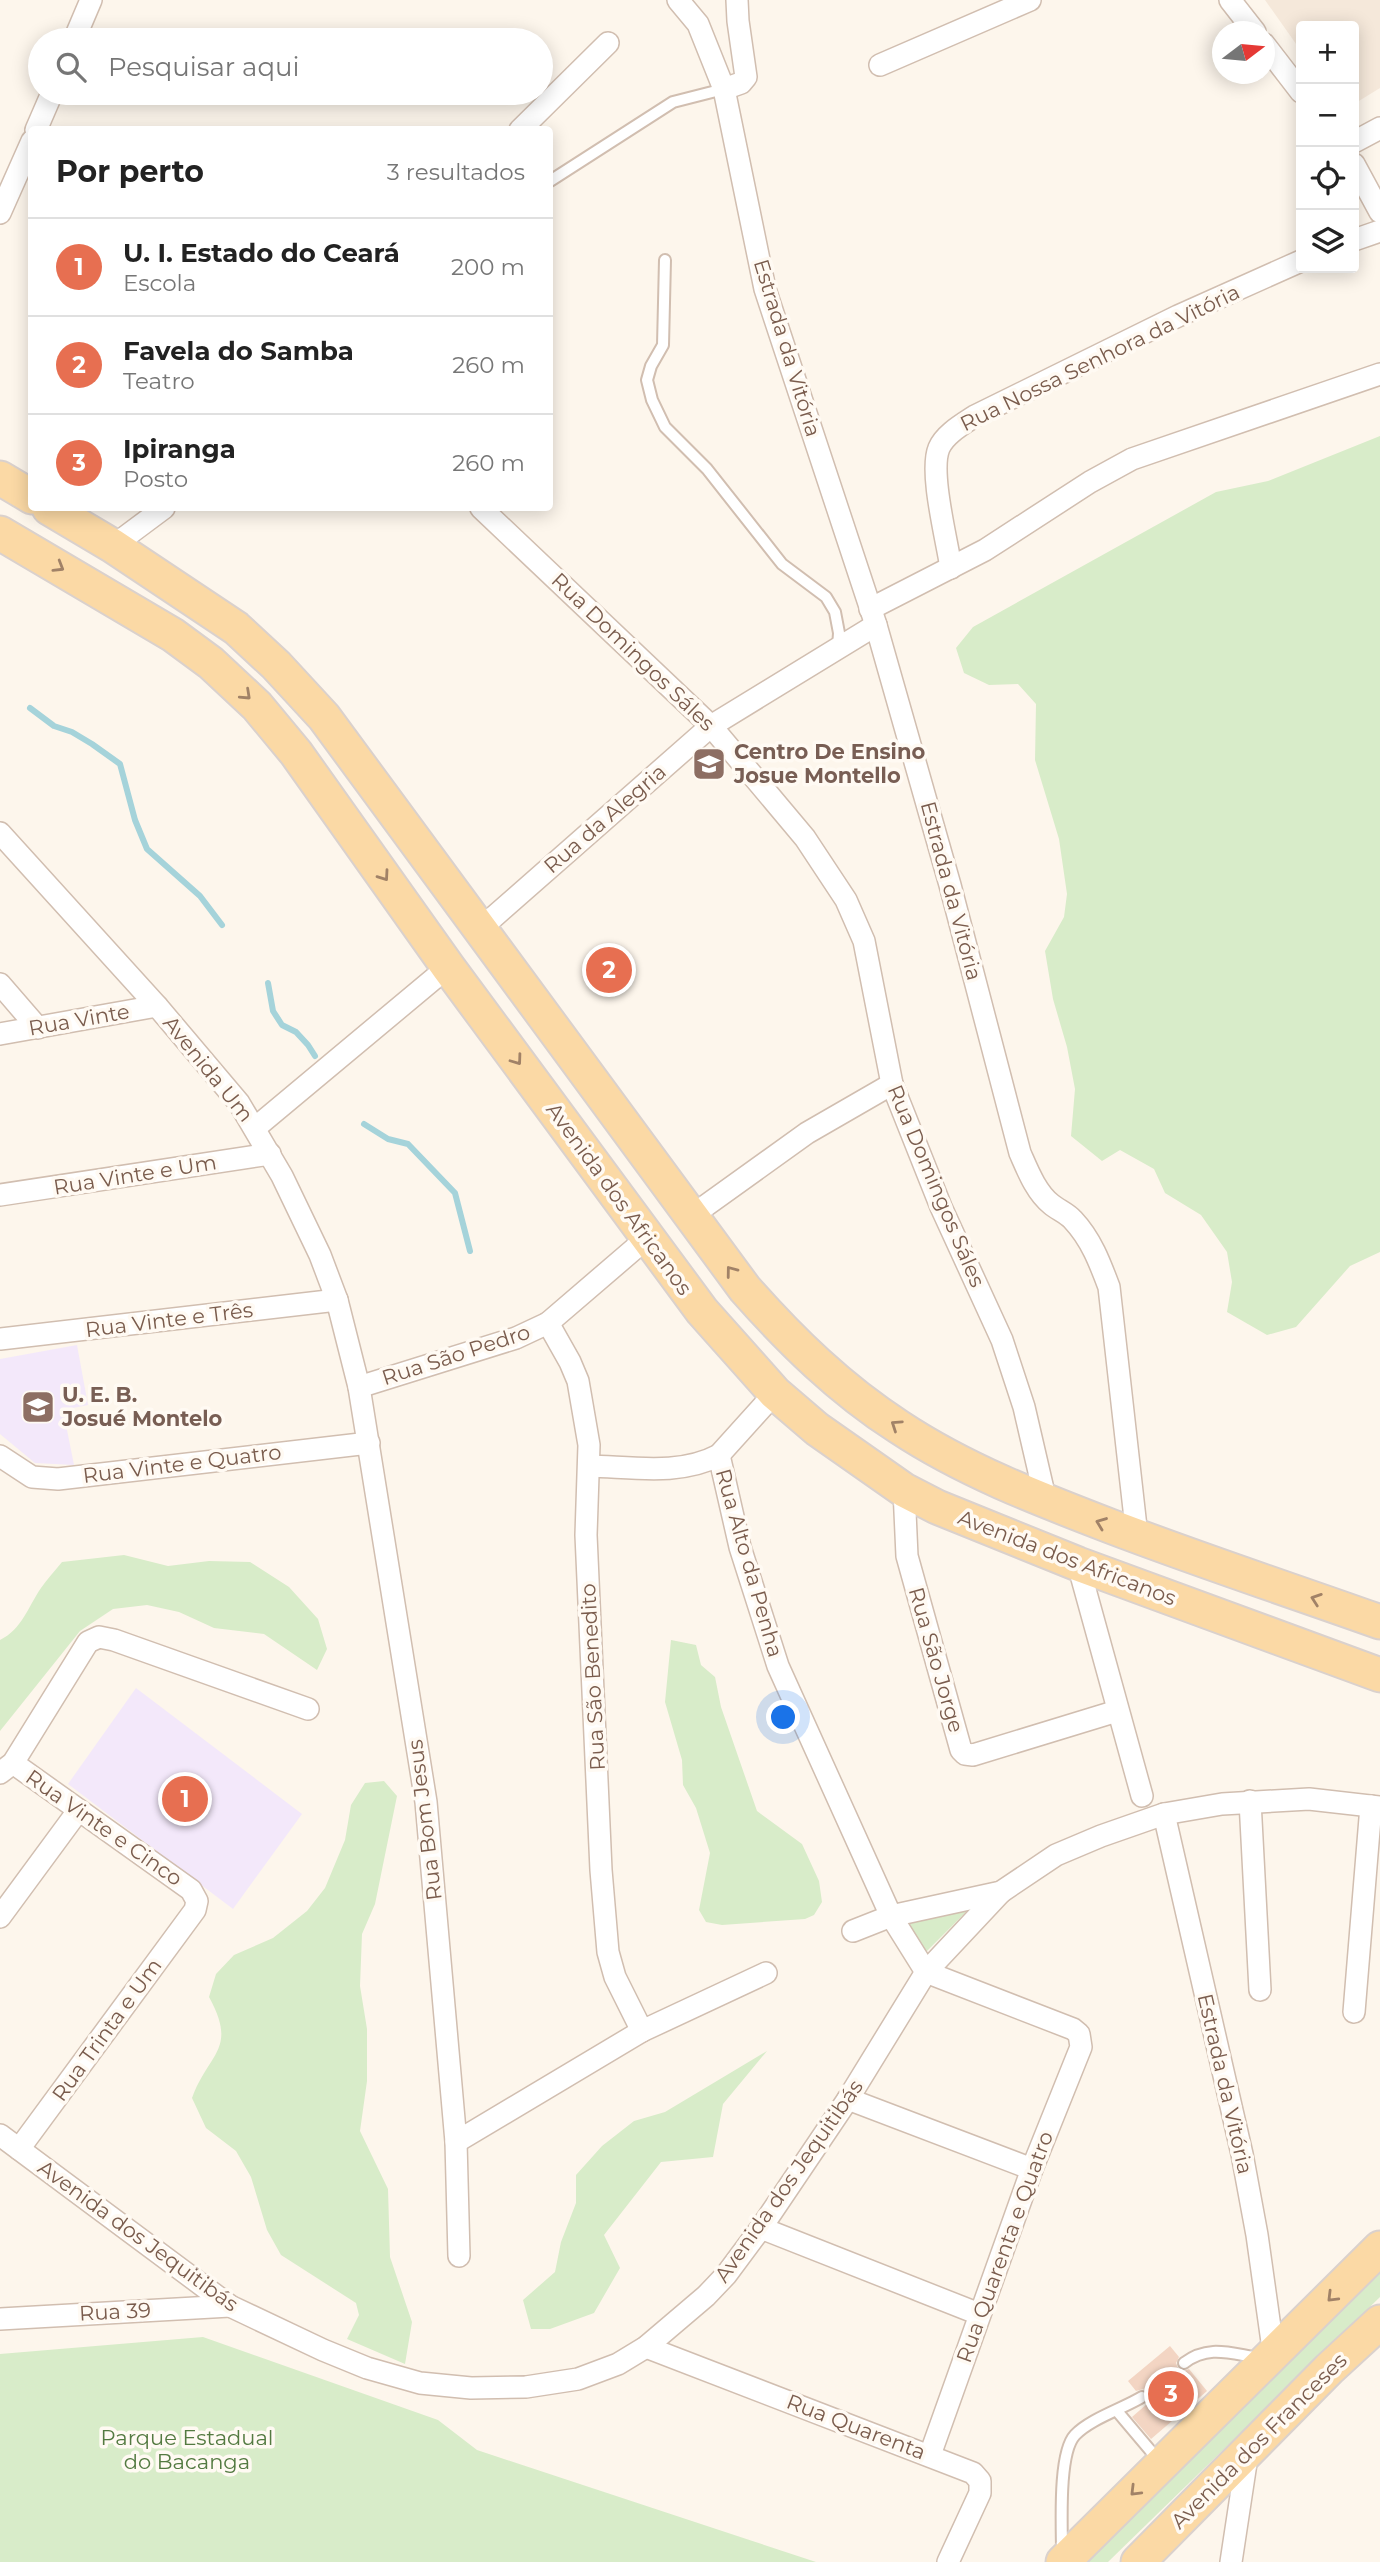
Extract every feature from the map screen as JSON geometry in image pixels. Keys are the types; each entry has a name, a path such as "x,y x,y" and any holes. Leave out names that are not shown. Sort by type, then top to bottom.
{"main road":[{"path":"0,478 28,495"},
{"path":"54,511 113,546 236,628 276,665 324,717 745,1289 809,1358 847,1390 897,1426 946,1456 1046,1502 1380,1622"},
{"name":"Avenida dos Africanos","path":"0,533 173,635 211,663 257,706 296,753 448,967 702,1311 775,1394 817,1429 904,1490 937,1507 1078,1564 1380,1675"},
{"path":"1031,1545 1046,1502"},
{"path":"1063,2562 1272,2358 1380,2248"},
{"name":"Avenida dos Franceses","path":"1138,2562 1380,2322"}],"street":[{"path":"79,28 91,0"},
{"name":"Estrada da Vitória","path":"678,0 698,24 724,89 765,289 873,617 950,885 1020,1153 1032,1180 1049,1203 1072,1218 1087,1238 1099,1259 1109,1287 1137,1536"},
{"path":"724,89 741,83 746,77 737,0"},
{"path":"880,65 1030,0"},
{"path":"1230,0 1246,21"},
{"path":"553,97 608,43"},
{"path":"1275,57 1296,85"},
{"path":"44,126 49,105"},
{"path":"524,126 545,105"},
{"path":"1359,139 1380,128"},
{"path":"0,213 28,150"},
{"path":"1359,173 1380,212"},
{"path":"1359,238 1380,230"},
{"name":"Rua Nossa Senhora da Vitória","path":"951,568 935,464 939,446 953,431 986,410 1166,322 1296,263"},
{"name":"Rua da Alegria","path":"480,929 711,726 838,648 873,617 951,568 994,545 1090,482 1132,459 1380,374"},
{"path":"113,546 160,511"},
{"name":"Rua Domingos Sáles","path":"484,511 711,726 804,838 846,900 864,940 892,1084 942,1207 1002,1340 1024,1407 1046,1502"},
{"name":"Avenida Um","path":"0,834 157,1006 232,1094 256,1128 320,1255 337,1300 359,1387"},
{"path":"256,1128 448,967"},
{"path":"0,984 38,1028"},
{"name":"Rua Vinte","path":"0,1034 157,1006"},
{"path":"690,1217 807,1133 892,1084"},
{"name":"Rua Vinte e Um","path":"0,1195 270,1154"},
{"name":"Rua São Pedro","path":"359,1387 516,1338 548,1323 647,1238"},
{"name":"Rua Vinte e Três","path":"0,1339 337,1300"},
{"name":"Rua São Benedito","path":"548,1323 578,1381 589,1446 586,1535 601,1870 608,1952 615,1977 642,2031"},
{"name":"Rua Bom Jesus","path":"359,1387 426,1801 456,2143 459,2256"},
{"name":"Rua Alto da Penha","path":"775,1394 719,1455 740,1547 778,1666 891,1916 926,1972"},
{"name":"Rua Vinte e Quatro","path":"0,1456 32,1476 58,1479 369,1443"},
{"path":"589,1466 684,1468 719,1455"},
{"name":"Rua São Jorge","path":"904,1490 907,1556 961,1751 973,1755 1117,1711"},
{"path":"1078,1564 1142,1796"},
{"path":"6,1768 88,1642 99,1637 308,1709"},
{"name":"Rua Vinte e Cinco","path":"6,1768 78,1811 191,1890 197,1901 195,1910"},
{"name":"Avenida dos Jequitibás","path":"0,2135 230,2306 323,2350 367,2368 420,2383 471,2388 526,2387 569,2381 608,2369 646,2347 706,2296 726,2275 848,2099 926,1972 1001,1892 1027,1872 1056,1855 1164,1814 1250,1801 1309,1799 1375,1807"},
{"path":"1250,1801 1260,1990"},
{"path":"1354,2012 1375,1807"},
{"path":"0,1917 78,1811"},
{"name":"Estrada da Vitória","path":"1164,1814 1242,2154 1257,2235 1272,2358"},
{"path":"853,1931 891,1916 1001,1892"},
{"name":"Rua Trinta e Um","path":"19,2149 195,1910"},
{"name":"Rua Quarenta e Quatro","path":"926,1972 1073,2029 1081,2040 1081,2047 1032,2169 930,2455"},
{"path":"456,2143 642,2031 766,1973"},
{"path":"848,2099 1032,2169"},
{"path":"761,2228 979,2315"},
{"name":"Rua 39","path":"0,2319 230,2306"},
{"name":"Rua Quarenta","path":"646,2347 973,2473 980,2481 981,2487 948,2562"},
{"path":"1231,2562 1248,2450"}],"lane":[{"path":"553,179 673,102 724,89"},
{"path":"665,260 663,345 651,366 647,380 652,400 665,427 707,468 782,564 826,597 835,612 839,633 838,648"},
{"path":"1184,2363 1196,2354 1211,2350 1272,2358"},
{"path":"1063,2562 1062,2496 1068,2446 1083,2428 1142,2397"},
{"path":"1117,2411 1162,2465"}],"shaded area":[{"path":"1265,0 1380,0 1380,88 1359,101 1359,21 1296,21 1296,44"},
{"name":"U. E. B. Josué Montelo","path":"77,1345 88,1405 63,1410 74,1465 35,1463 0,1434 0,1359"},
{"path":"136,1688 302,1814 233,1909 68,1784"}],"green space":[{"path":"1380,436 1380,1252 1350,1266 1296,1327 1267,1335 1227,1312 1232,1282 1227,1252 1201,1215 1165,1193 1154,1169 1120,1150 1102,1161 1071,1136 1075,1089 1067,1047 1053,999 1045,951 1064,917 1067,894 1059,839 1035,760 1036,704 1018,684 989,685 964,673 956,648 973,627 1216,492 1268,481"},
{"path":"124,1555 168,1566 209,1561 250,1562 289,1587 318,1619 327,1649 317,1670 264,1634 214,1628 179,1612 147,1605 113,1609 80,1631 0,1731 0,1640 19,1624 41,1588 62,1562"},
{"path":"671,1640 696,1645 701,1665 715,1677 721,1707 757,1811 802,1844 819,1881 822,1902 814,1915 805,1919 722,1925 706,1922 699,1910 710,1853 696,1808 683,1785 682,1760 665,1702"},
{"path":"384,1781 397,1796 375,1904 362,1934 360,1986 367,2029 367,2081 360,2131 388,2189 390,2257 412,2322 405,2364 347,2339 359,2315 356,2303 281,2255 267,2230 251,2177 236,2151 206,2128 192,2098 221,2040 221,2029 209,1997 216,1974 234,1955 273,1938 307,1911 325,1888 345,1840 351,1805 365,1783"},
{"path":"969,1909 922,1956 905,1924"},
{"path":"767,2051 723,2104 713,2157 661,2162 604,2235 620,2268 594,2313 550,2329 531,2329 523,2300 555,2272 561,2242 576,2203 576,2175 602,2146 634,2121 665,2112"},
{"path":"1380,2265 1380,2297 1108,2562 1087,2562"},
{"name":"Parque Estadual do Bacanga","path":"203,2337 438,2420 477,2450 816,2562 0,2562 0,2354"}],"building":[{"path":"1170,2346 1179,2357 1176,2363 1178,2368 1184,2371 1189,2369 1207,2391 1151,2439 1132,2417 1147,2404 1149,2394 1143,2389 1136,2391 1128,2381"}],"waterway":[{"path":"30,708 54,726 72,732 120,764 135,820 147,849 200,896 222,925"},
{"path":"268,983 273,1011 282,1025 296,1032 315,1056"},
{"path":"364,1124 388,1139 408,1144 455,1193 470,1251"}],"place":[{"name":"Centro De Ensino Josue Montello","path":"709,764"},
{"name":"Favela do Samba","path":"609,970"},
{"name":"U. E. B. Josué Montelo","path":"38,1407"},
{"name":"U. I. Estado do Ceará","path":"185,1799"},
{"name":"Ipiranga","path":"1171,2394"}]}
